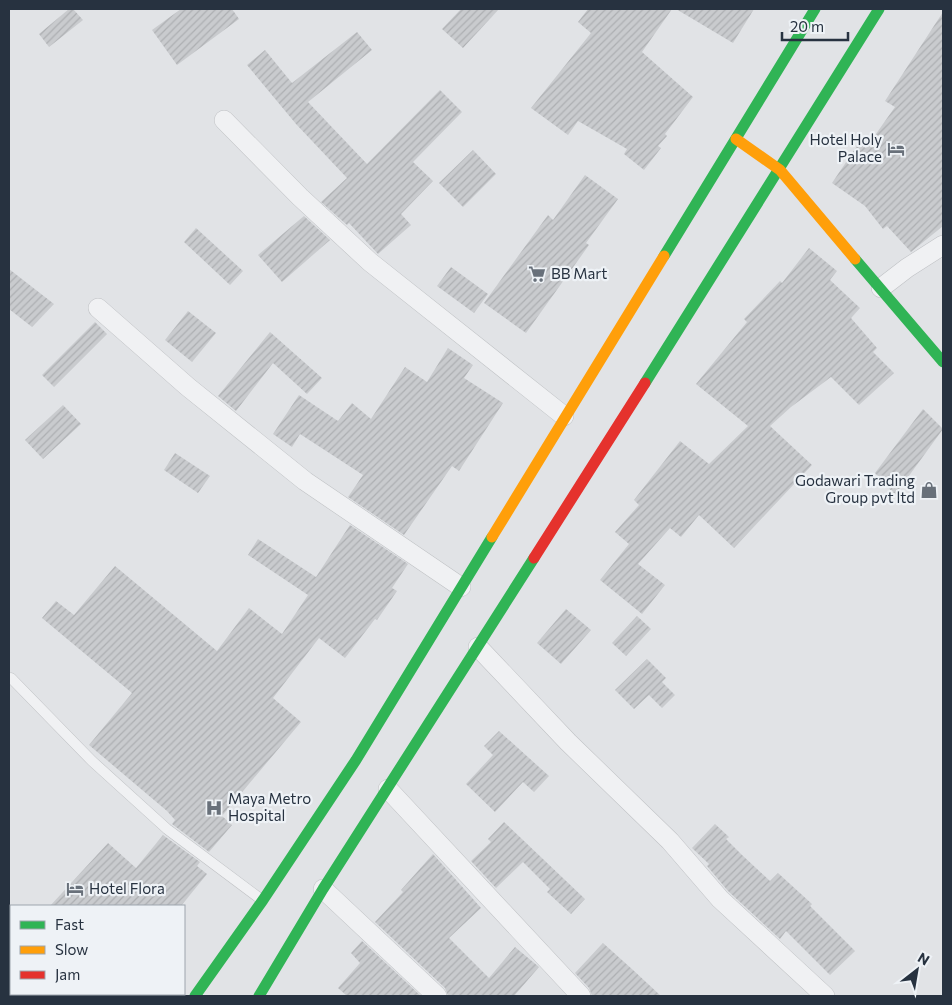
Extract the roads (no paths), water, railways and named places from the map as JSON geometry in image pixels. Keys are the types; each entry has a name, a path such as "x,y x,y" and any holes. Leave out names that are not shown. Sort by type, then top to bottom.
{"main road":[{"path":"195,996 356,760 564,416 815,9"},
{"path":"259,996 323,890 780,170 879,9"},
{"path":"736,139 780,170 943,362"}],"street":[{"path":"224,120 300,197 370,262 564,416"},
{"path":"881,288 907,268 943,245"},
{"path":"98,308 188,387 305,481 461,587"},
{"path":"478,647 568,742 670,841 720,899 825,996"},
{"path":"388,789 581,996"},
{"path":"323,890 437,996"}],"lane":[{"path":"11,678 92,761 167,829 262,900"}],"place":[{"name":"Hotel Holy Palace","path":"896,149"},
{"name":"BB Mart","path":"537,274"},
{"name":"Godawari Trading Group pvt ltd","path":"929,490"},
{"name":"Maya Metro Hospital","path":"214,808"},
{"name":"Hotel Flora","path":"75,889"}]}
